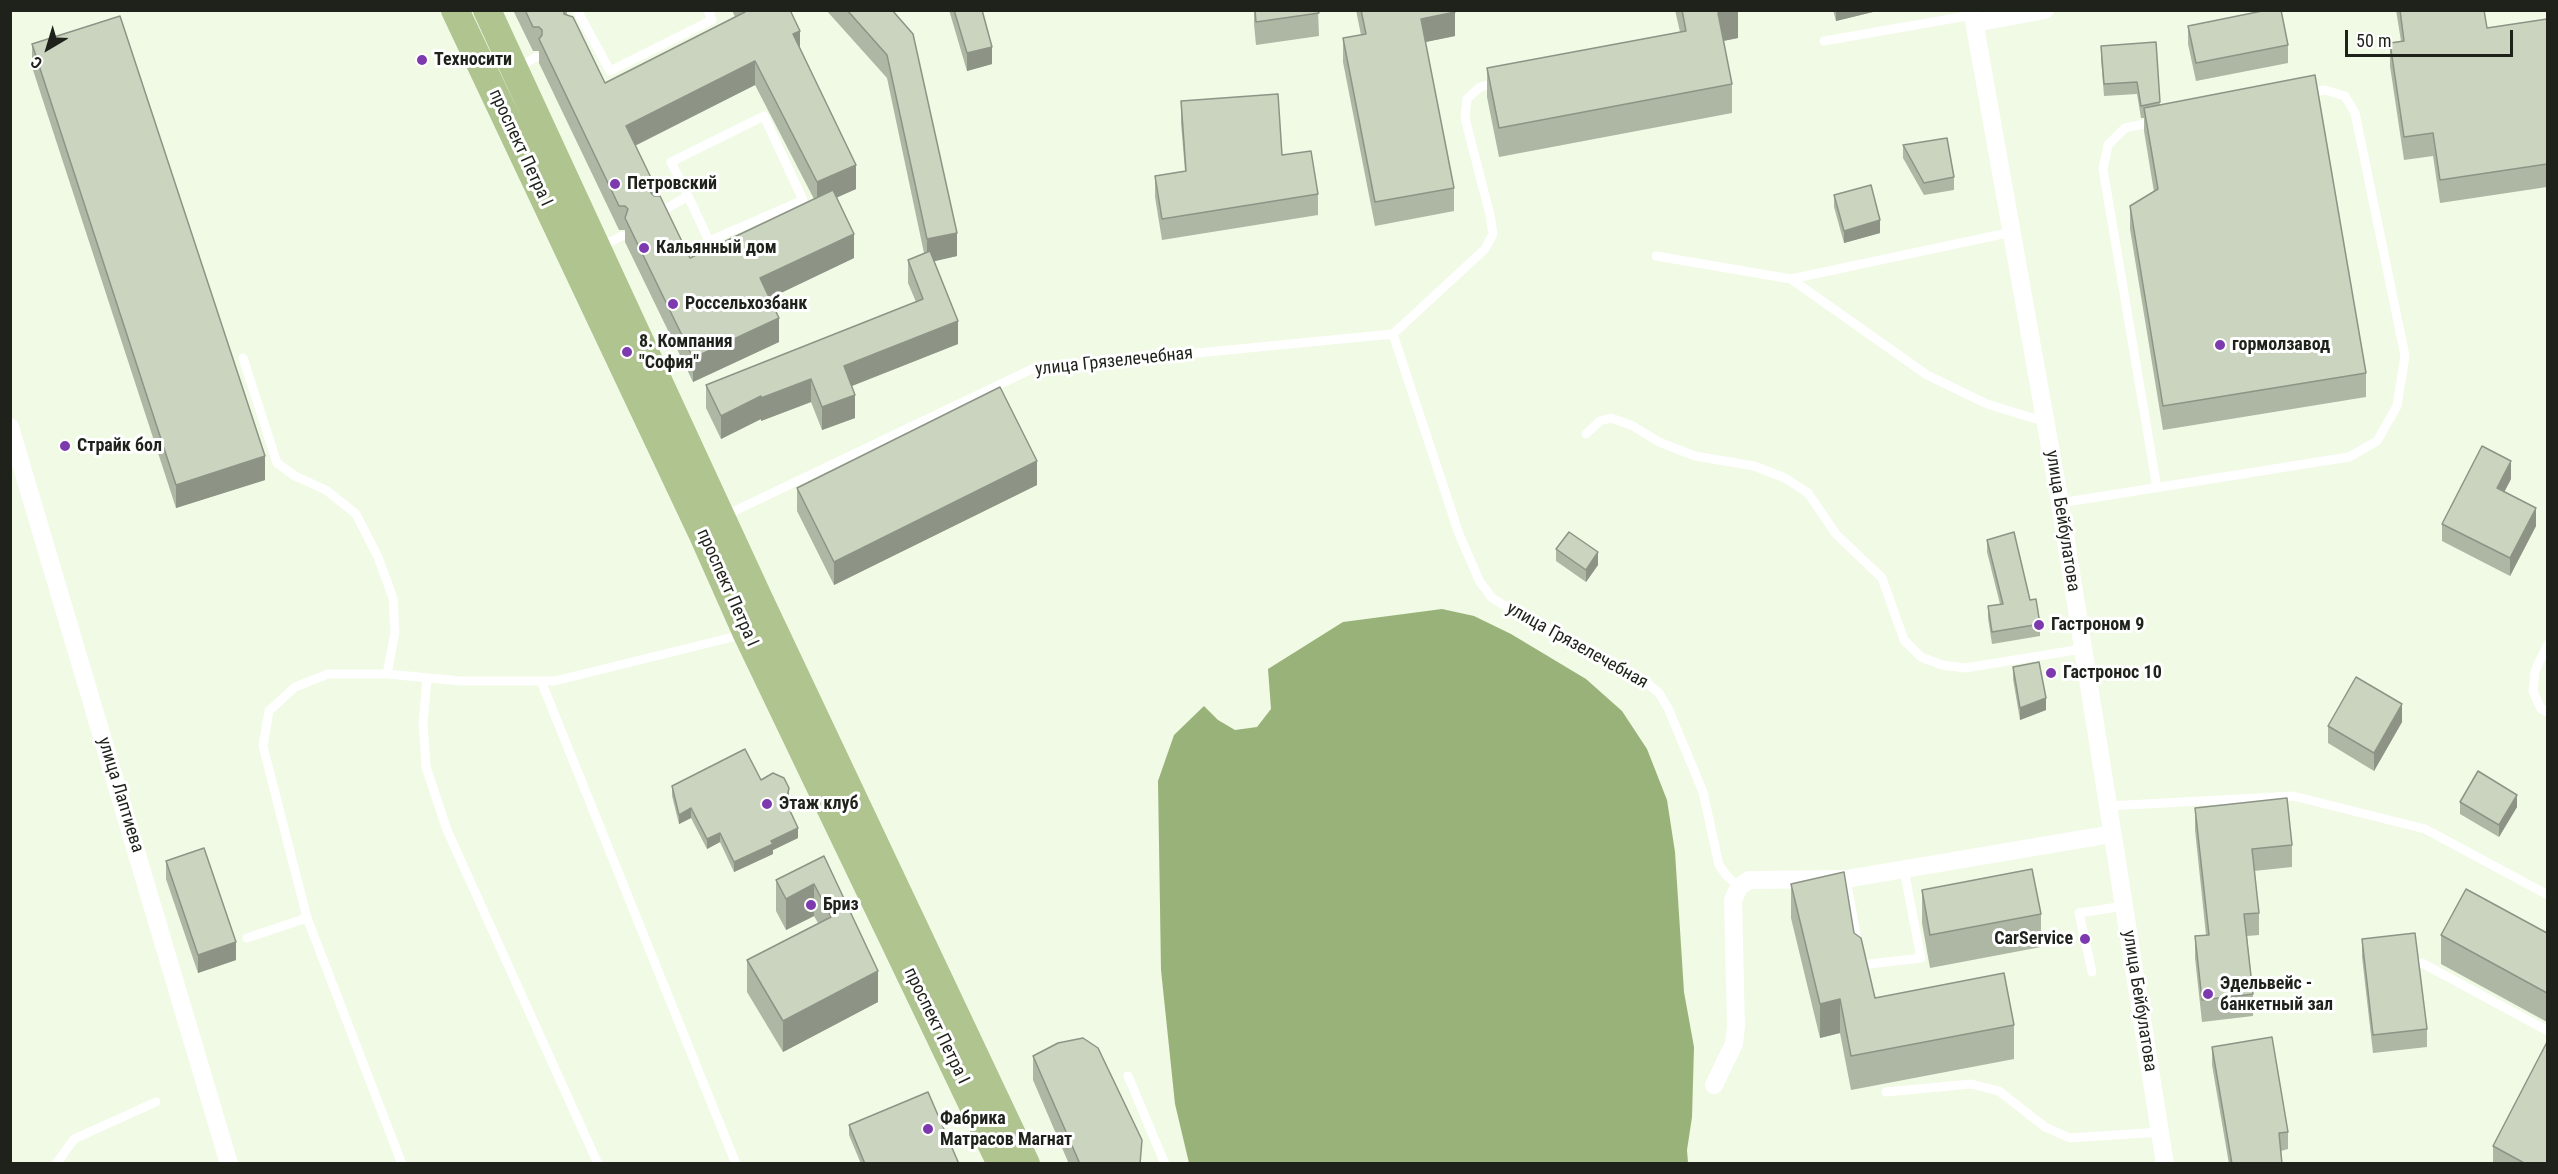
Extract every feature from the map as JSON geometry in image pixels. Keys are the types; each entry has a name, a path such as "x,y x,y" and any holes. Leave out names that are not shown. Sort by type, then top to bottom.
{"main road":[{"name":"проспект Петра I","path":"455,10 703,535 747,634 1001,1164"},
{"name":"проспект Петра I","path":"487,10 525,64 597,248 1026,1164"}],"street":[{"path":"1973,16 2044,11"},
{"name":"улица Бейбулатова","path":"1973,16 2060,502 2165,1164"},
{"name":"улица Лаптиева","path":"10,427 229,1164"},
{"path":"1714,1085 1734,1044 1736,1026 1733,900 1739,887 1749,880 1845,879 2112,834"}],"lane":[{"path":"576,10 581,28 609,71 712,20 708,10"},
{"path":"1824,41 1973,16"},
{"path":"1393,334 1485,249 1493,234 1465,118 1467,99 1480,87 1512,79"},
{"path":"2060,502 2349,457 2377,441 2397,406 2405,356 2355,113 2345,96 2325,90 2290,97"},
{"path":"764,116 803,200 709,241 688,196 671,162 764,116"},
{"path":"2157,488 2103,169 2108,145 2125,128 2160,121"},
{"path":"657,214 688,196"},
{"path":"1656,256 1791,279 2012,232"},
{"path":"597,248 622,236"},
{"path":"1791,279 1927,375 1987,404 2046,422"},
{"name":"улица Грязелечебная","path":"722,517 1032,369 1393,334 1459,534 1480,582 1492,598 1642,679 1659,693 1668,708 1703,792 1719,865 1739,887"},
{"path":"243,358 277,463 295,476 326,490 356,514 378,557 393,598 395,632 387,674"},
{"path":"1586,434 1600,421 1611,418 1633,426 1659,442 1695,456 1754,466 1785,478 1808,493 1836,534 1882,578 1904,640 1921,657 1942,665 1965,668 2082,649"},
{"path":"402,1164 307,918 262,746 269,711 295,687 328,674 387,674 461,681 555,681 747,634"},
{"path":"2547,644 2535,672 2533,691 2541,710 2547,712"},
{"path":"427,678 423,724 426,767 447,830 598,1164"},
{"path":"541,681 736,1164"},
{"path":"2108,806 2293,796 2425,829 2547,895"},
{"path":"1845,879 1862,965 1921,958 1904,870"},
{"path":"2092,972 2079,913 2124,906"},
{"path":"247,938 307,918"},
{"path":"2422,963 2547,1030"},
{"path":"1128,1076 1165,1164"},
{"path":"1886,1092 1971,1084 1999,1091 2045,1127 2070,1138 2160,1132"},
{"path":"56,1164 74,1139 156,1102"}],"shaded area":[{"path":"1442,609 1474,616 1511,634 1586,679 1622,711 1647,749 1667,800 1675,852 1684,992 1694,1047 1688,1163 1189,1163 1175,1104 1161,970 1158,781 1174,735 1204,706 1218,720 1235,730 1257,727 1271,709 1268,669 1343,622"}],"building":[{"path":"525,10 564,10 564,14 573,17 605,83 745,12 744,10 790,10 800,31 793,34 856,165 817,182 755,61 626,126 654,184 651,187 651,193 654,196 660,196 690,258 833,190 854,234 760,278 779,318 693,358 625,218 628,209 625,206 619,206 539,39 542,30 539,27 533,27"},
{"path":"847,10 892,10 913,34 957,233 927,239 887,55"},
{"path":"954,10 982,10 992,47 967,53"},
{"path":"1255,10 1318,10 1319,13 1256,22"},
{"path":"1361,10 1454,10 1455,12 1421,19 1454,188 1375,202 1343,38 1366,34"},
{"path":"1682,10 1731,10 1718,13 1732,84 1499,128 1487,68 1686,31"},
{"path":"2267,10 2281,10 2288,45 2196,63 2188,26"},
{"path":"2400,10 2484,10 2487,28 2547,19 2547,164 2440,180 2433,133 2404,137 2390,43 2404,41"},
{"path":"120,16 265,456 176,485 32,44"},
{"path":"2156,42 2160,102 2141,106 2137,82 2104,84 2101,46"},
{"path":"2315,75 2366,373 2163,406 2130,206 2158,189 2144,108"},
{"path":"1278,94 1282,155 1311,151 1318,194 1162,219 1155,176 1186,171 1181,101"},
{"path":"1947,138 1954,177 1924,183 1903,145"},
{"path":"1871,185 1880,220 1844,231 1834,195"},
{"path":"930,251 958,321 844,366 855,395 822,407 811,379 761,398 761,396 721,416 706,385 923,299 908,260"},
{"path":"1000,387 1037,461 834,562 797,488"},
{"path":"2482,446 2511,461 2497,488 2536,508 2510,558 2442,524"},
{"path":"1569,532 1598,552 1586,570 1556,549"},
{"path":"2014,532 2030,600 2036,599 2040,624 1992,632 1988,606 2003,604 1987,540"},
{"path":"2039,662 2046,698 2020,708 2013,667"},
{"path":"2356,677 2402,704 2374,753 2328,726"},
{"path":"745,749 761,780 773,773 784,778 789,788 786,802 798,828 771,841 773,844 734,862 720,833 707,839 691,808 679,815 672,786"},
{"path":"2478,771 2517,795 2499,825 2460,802"},
{"path":"2287,798 2292,845 2252,849 2259,913 2244,914 2253,994 2202,1000 2195,936 2209,935 2195,808"},
{"path":"204,848 236,942 198,955 166,861"},
{"path":"824,856 878,971 783,1021 747,960 831,917 814,884 786,899 776,880"},
{"path":"2032,869 2041,914 1930,935 1922,890"},
{"path":"1844,872 1854,933 1861,938 1875,998 2004,973 2014,1025 1851,1056 1840,999 1820,1004 1791,884"},
{"path":"2466,889 2547,933 2547,993 2441,935"},
{"path":"2415,933 2427,1029 2373,1035 2362,939"},
{"path":"2272,1037 2288,1132 2279,1133 2282,1164 2232,1164 2212,1047"},
{"path":"1083,1038 1098,1048 1142,1140 1140,1164 1080,1164 1033,1056 1058,1043"},
{"path":"2547,1042 2547,1164 2526,1164 2493,1146"},
{"path":"928,1092 959,1164 865,1164 849,1125"}],"place":[{"name":"Техносити","path":"422,60"},
{"name":"Петровский","path":"615,184"},
{"name":"Кальянный дом","path":"644,248"},
{"name":"Россельхозбанк","path":"673,304"},
{"name":"гормолзавод","path":"2220,345"},
{"name":"8. Компания \"София\"","path":"627,352"},
{"name":"Страйк бол","path":"65,446"},
{"name":"Гастроном 9","path":"2039,625"},
{"name":"Гастронос 10","path":"2051,673"},
{"name":"Этаж клуб","path":"767,804"},
{"name":"Бриз","path":"811,905"},
{"name":"CarService","path":"2085,939"},
{"name":"Эдельвейс - банкетный зал","path":"2208,994"},
{"name":"Фабрика Матрасов Магнат","path":"928,1129"}]}
